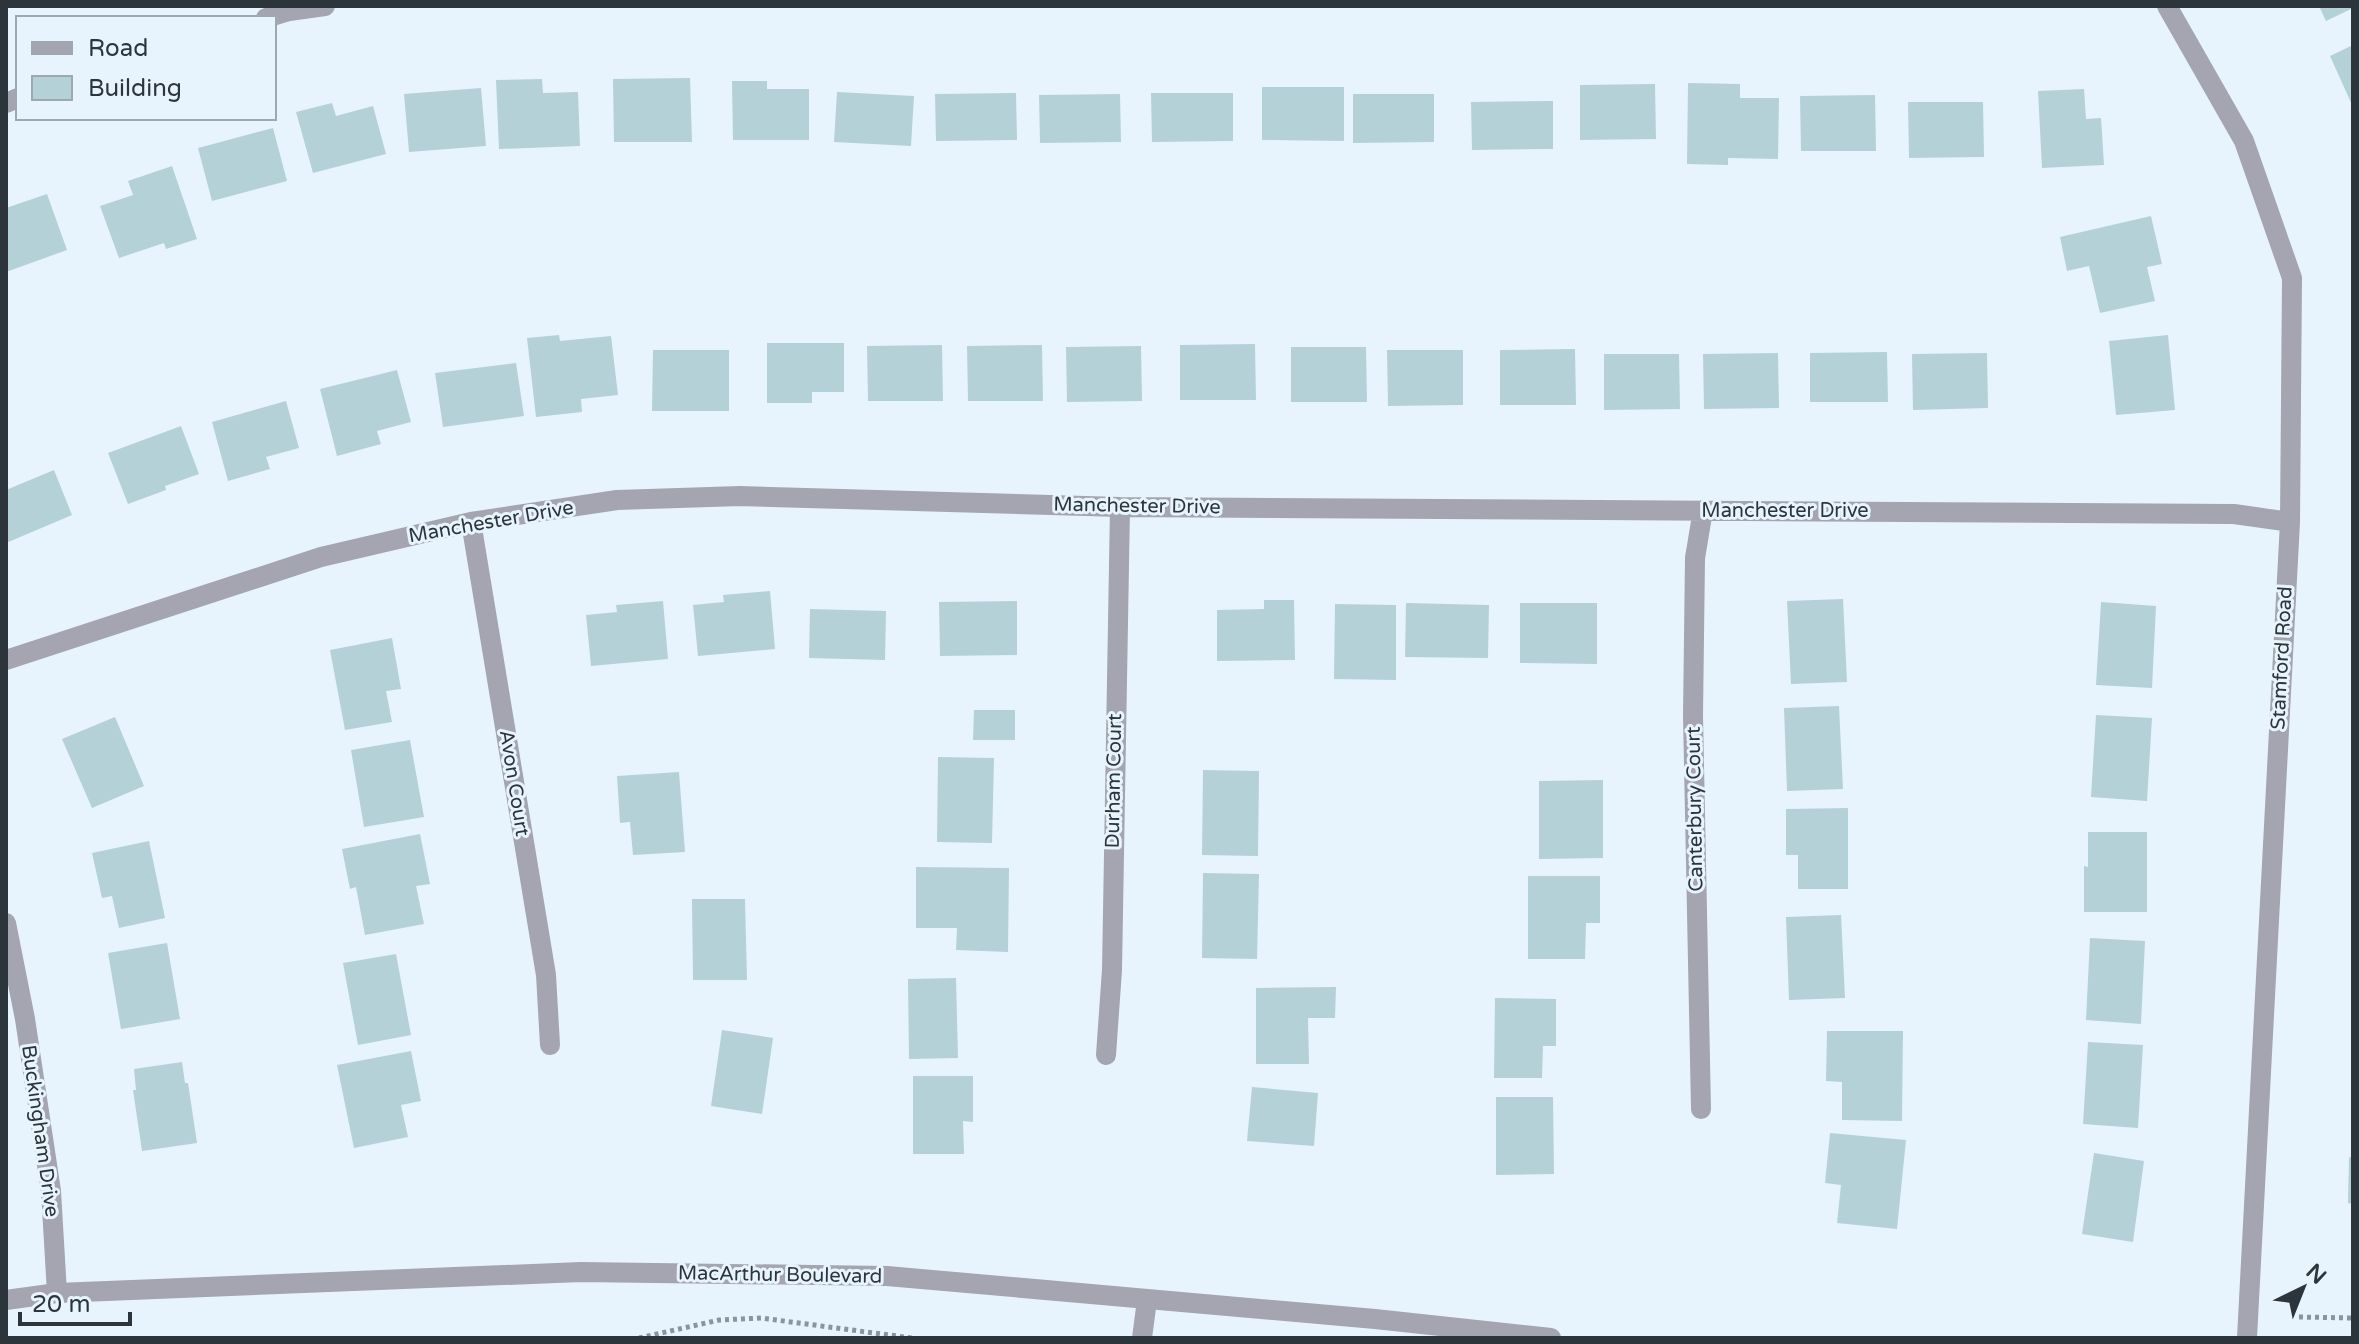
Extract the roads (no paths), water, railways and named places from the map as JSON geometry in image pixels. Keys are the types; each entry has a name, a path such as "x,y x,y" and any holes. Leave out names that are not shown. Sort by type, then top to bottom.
{"street":[{"path":"273,16 325,6"},
{"name":"Stamford Road","path":"2167,6 2244,141 2292,278 2290,522 2247,1338"},
{"name":"Manchester Drive","path":"6,660 321,557 471,522 617,500 756,496 1120,507 2234,514 2290,522"},
{"name":"Durham Court","path":"1106,1055 1112,970 1120,507"},
{"name":"Canterbury Court","path":"1701,1109 1693,715 1695,558 1703,510"},
{"name":"Avon Court","path":"471,522 546,975 550,1045"},
{"name":"Buckingham Drive","path":"6,923 25,1019 51,1191 57,1293"},
{"name":"MacArthur Boulevard","path":"6,1300 57,1293 581,1272 887,1276 1375,1319 1551,1338"},
{"path":"1142,1338 1147,1300"}]}
